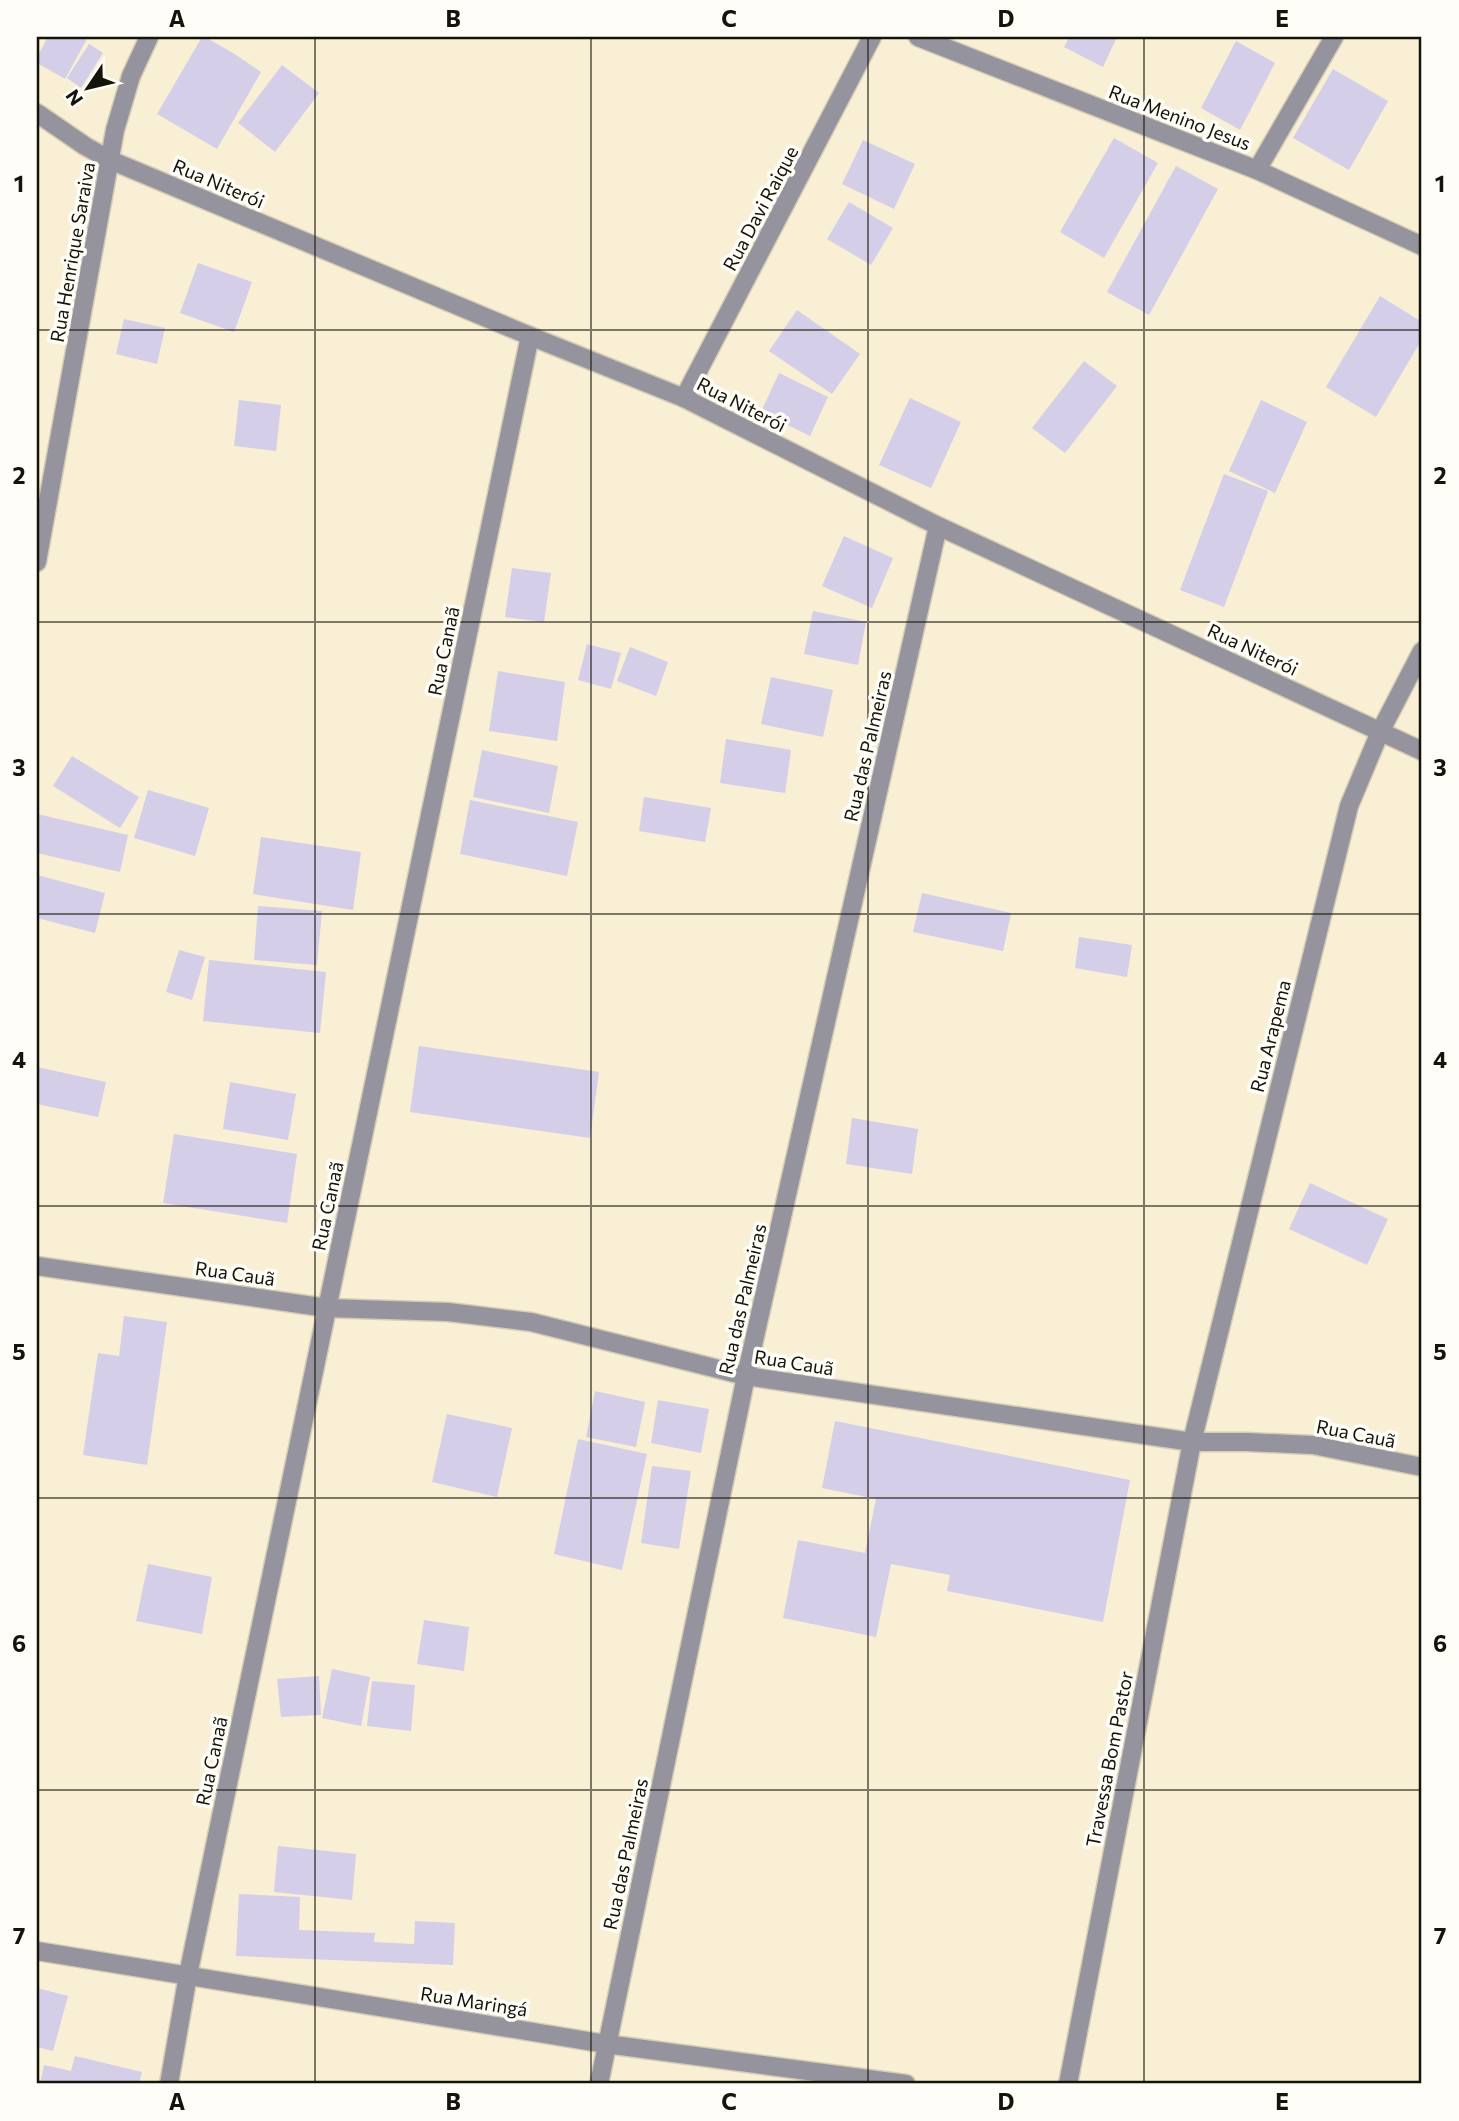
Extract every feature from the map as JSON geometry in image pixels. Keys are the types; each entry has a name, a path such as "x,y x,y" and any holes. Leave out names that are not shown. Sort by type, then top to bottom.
{"street":[{"name":"Rua Henrique Saraiva","path":"37,562 115,130 131,76 149,37"},
{"name":"Rua Davi Raique","path":"684,398 872,37"},
{"name":"Rua Menino Jesus","path":"918,37 1257,170 1422,246"},
{"path":"1257,170 1334,37"},
{"name":"Rua Niterói","path":"37,113 110,160 530,337 684,398 938,526 1422,751"},
{"name":"Rua Canaã","path":"169,2084 188,1975 530,337"},
{"name":"Rua das Palmeiras","path":"599,2084 746,1377 938,526"},
{"name":"Rua Arapema","path":"1192,1442 1349,806 1380,732 1422,651"},
{"name":"Rua Cauã","path":"37,1266 327,1308 448,1312 531,1322 746,1377 1192,1442 1247,1441 1313,1445 1422,1468"},
{"name":"Travessa Bom Pastor","path":"1068,2084 1192,1442"},
{"name":"Rua Maringá","path":"37,1951 606,2044 906,2084"}],"building":[{"path":"48,37 88,37 65,79 37,63 37,57"},
{"path":"202,37 261,72 217,149 157,114"},
{"path":"1069,37 1117,37 1103,67 1064,47"},
{"path":"1236,41 1275,63 1240,130 1201,108"},
{"path":"89,44 103,53 81,88 67,78"},
{"path":"282,65 319,93 275,152 238,123"},
{"path":"1333,69 1388,101 1349,170 1293,138"},
{"path":"1114,138 1158,163 1104,258 1060,232"},
{"path":"863,140 915,164 894,209 842,184"},
{"path":"1176,166 1218,189 1149,315 1107,292"},
{"path":"849,202 893,228 871,265 827,239"},
{"path":"198,263 252,282 234,332 180,313"},
{"path":"1380,296 1422,322 1422,339 1376,417 1326,387"},
{"path":"797,310 860,354 832,394 769,351"},
{"path":"124,319 165,328 157,364 116,354"},
{"path":"1084,361 1117,386 1065,453 1032,428"},
{"path":"779,373 828,397 810,436 761,412"},
{"path":"910,398 961,422 931,488 879,465"},
{"path":"239,400 281,405 276,451 234,446"},
{"path":"1261,400 1307,422 1275,493 1229,471"},
{"path":"1224,474 1268,491 1224,607 1180,590"},
{"path":"844,536 893,558 872,608 822,586"},
{"path":"512,568 551,573 544,622 505,617"},
{"path":"813,611 866,622 858,665 804,654"},
{"path":"587,644 621,653 611,689 578,680"},
{"path":"630,647 668,662 656,696 617,681"},
{"path":"498,671 565,682 557,741 489,731"},
{"path":"771,677 833,690 823,737 761,724"},
{"path":"726,739 791,750 785,793 720,783"},
{"path":"482,750 558,766 549,813 473,797"},
{"path":"72,756 139,797 120,828 53,786"},
{"path":"148,790 209,808 195,856 134,838"},
{"path":"644,797 711,808 705,842 639,831"},
{"path":"470,800 578,822 567,876 460,854"},
{"path":"37,814 128,835 120,872 37,853"},
{"path":"261,837 361,852 353,910 253,894"},
{"path":"37,875 105,893 95,933 37,918"},
{"path":"922,893 1011,913 1003,951 913,932"},
{"path":"258,906 322,911 317,965 254,960"},
{"path":"1079,937 1132,945 1127,977 1075,968"},
{"path":"179,950 205,957 192,1000 166,992"},
{"path":"209,960 326,972 320,1033 203,1021"},
{"path":"419,1046 599,1072 590,1138 410,1112"},
{"path":"37,1067 106,1082 98,1117 37,1104"},
{"path":"230,1082 296,1094 288,1140 223,1129"},
{"path":"852,1118 918,1129 912,1174 846,1164"},
{"path":"174,1134 297,1154 287,1223 163,1203"},
{"path":"1310,1183 1388,1219 1367,1265 1289,1229"},
{"path":"124,1316 167,1322 147,1465 83,1455 98,1353 119,1356"},
{"path":"595,1391 645,1402 636,1447 586,1437"},
{"path":"658,1400 709,1409 701,1453 651,1443"},
{"path":"447,1414 512,1428 497,1497 432,1482"},
{"path":"835,1421 1130,1480 1103,1622 947,1591 950,1575 891,1564 876,1637 783,1618 798,1540 865,1553 876,1499 822,1488"},
{"path":"578,1439 647,1454 622,1570 554,1554"},
{"path":"652,1466 691,1471 679,1549 641,1543"},
{"path":"148,1564 212,1577 202,1634 136,1621"},
{"path":"424,1620 469,1627 464,1671 417,1664"},
{"path":"332,1669 370,1677 361,1726 322,1718"},
{"path":"319,1676 321,1715 281,1717 277,1679"},
{"path":"372,1681 415,1685 411,1731 367,1726"},
{"path":"278,1846 356,1854 352,1900 274,1892"},
{"path":"239,1894 300,1897 299,1930 375,1933 374,1942 414,1944 415,1921 455,1923 453,1965 236,1956"},
{"path":"37,1988 68,1996 53,2051 37,2047"},
{"path":"75,2056 142,2072 139,2084 40,2084 44,2065 71,2071"}]}
